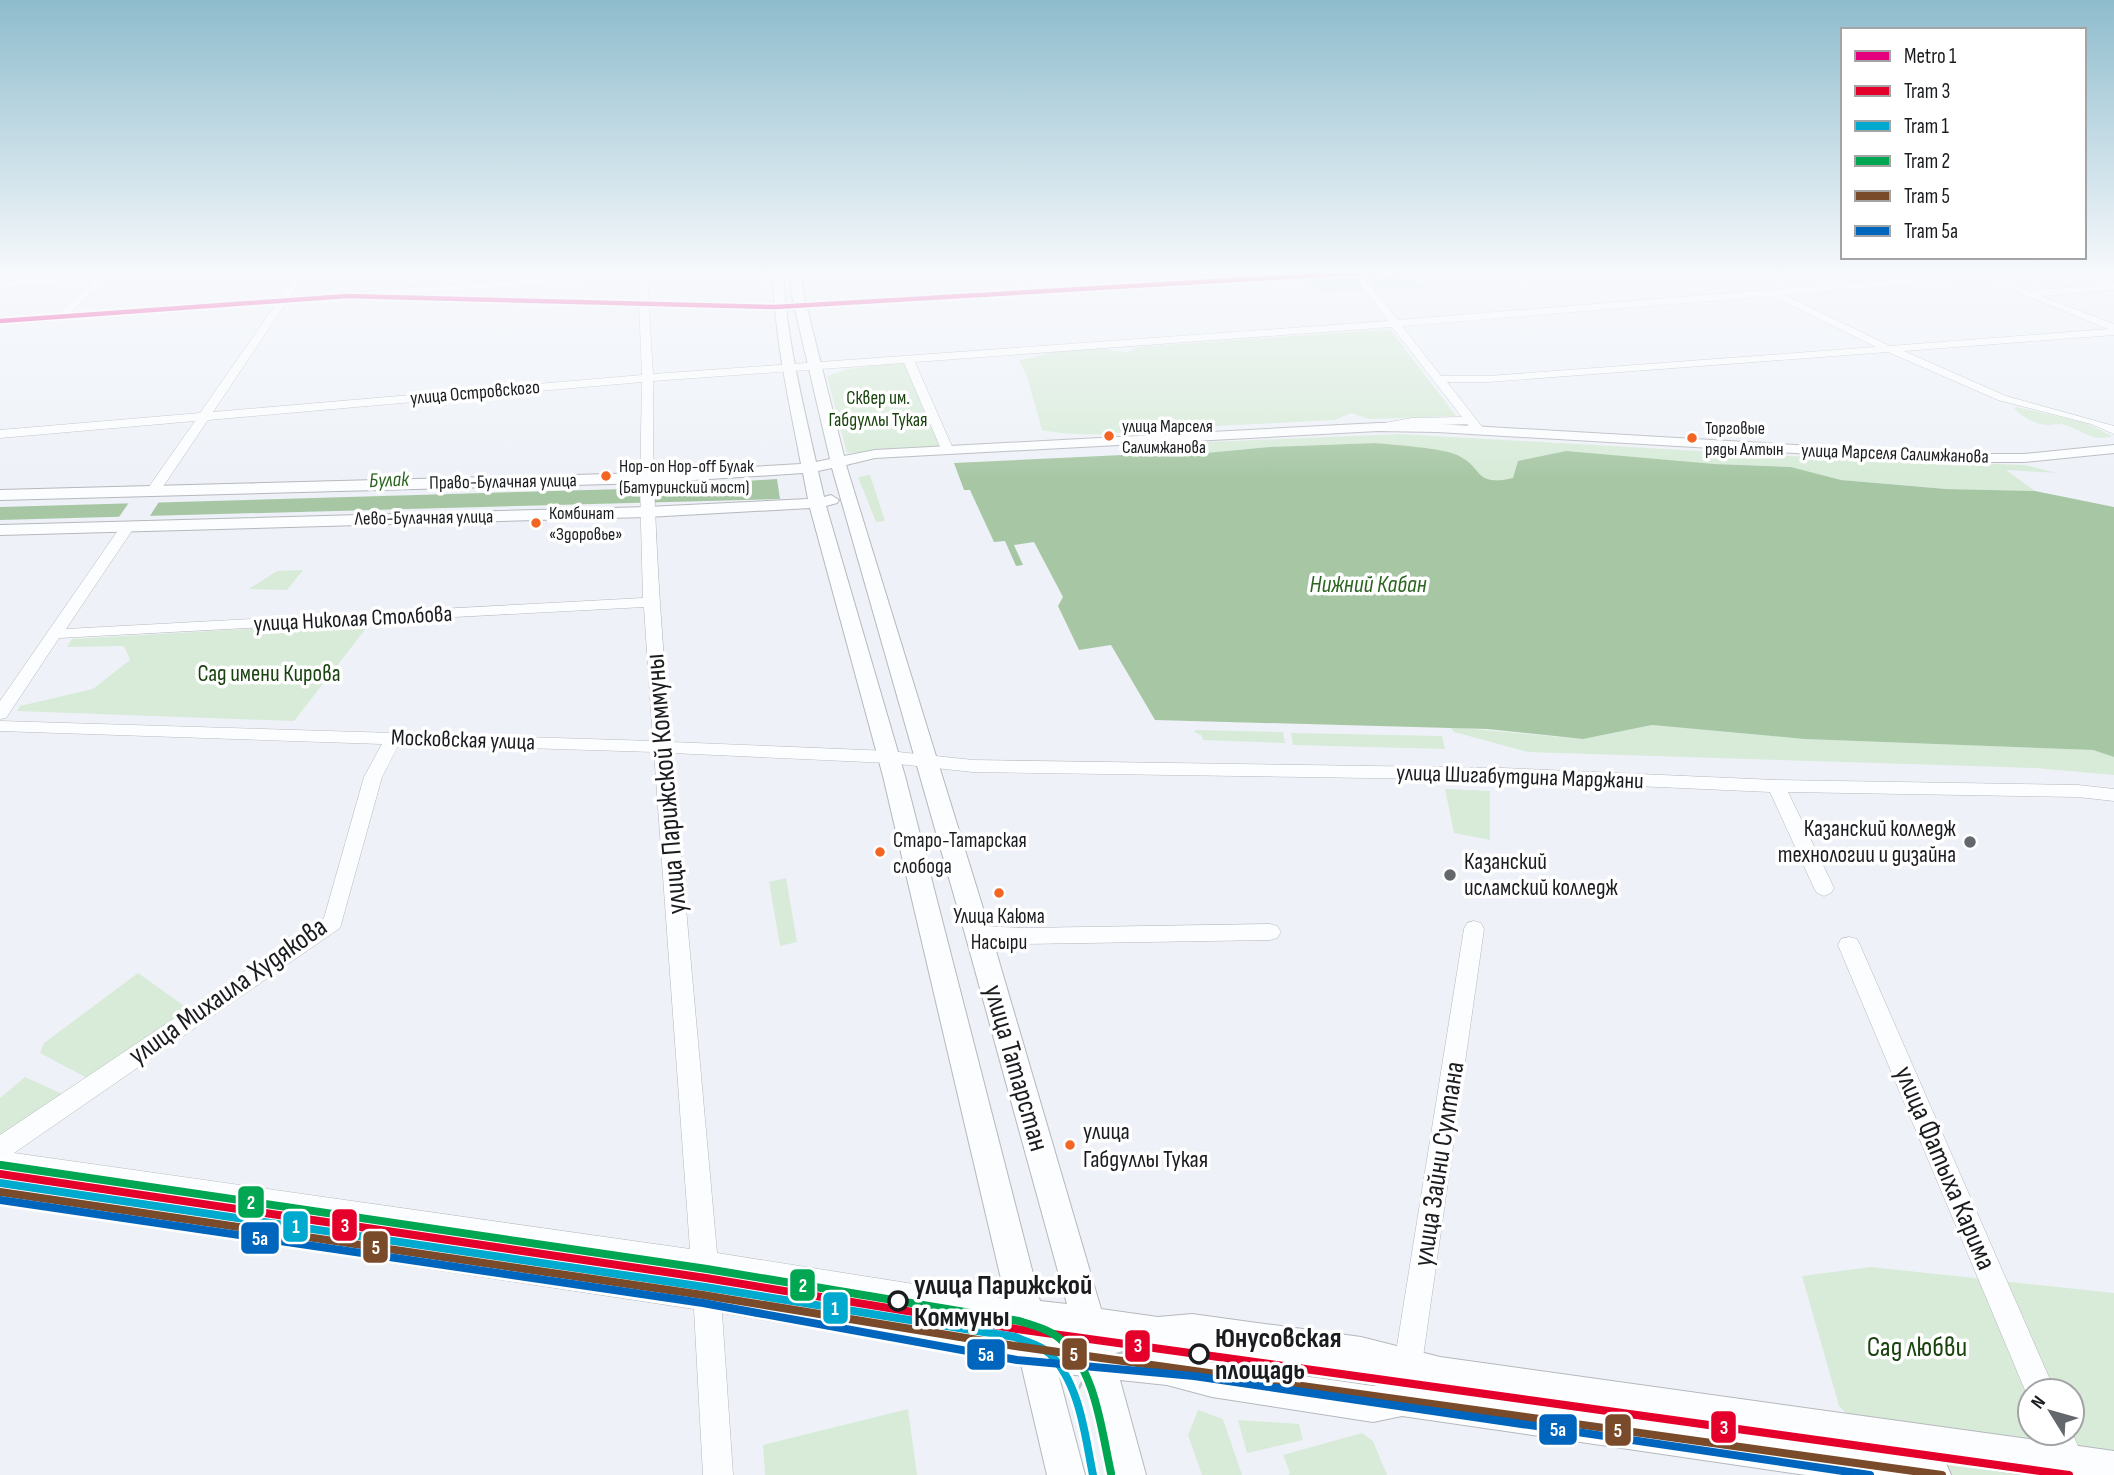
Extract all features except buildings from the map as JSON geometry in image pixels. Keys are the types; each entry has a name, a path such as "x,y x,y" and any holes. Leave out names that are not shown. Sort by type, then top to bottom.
{"main road":[{"name":"улица Татарстан","path":"785,340 817,503 889,757 1066,1475"},
{"name":"улица Татарстан","path":"809,340 847,496 978,934 1089,1325 1127,1475"},
{"name":"улица Марселя Салимжанова","path":"838,462 875,454 947,449 1378,428 1475,426 1950,458 2024,458 2114,449"},
{"path":"838,462 1097,445 1394,431 1930,461 2047,462 2114,455"},
{"name":"Право-Булачная улица","path":"0,495 646,482 838,462"},
{"path":"130,524 150,494"},
{"name":"Лево-Булачная улица","path":"0,530 817,503 847,496"},
{"path":"1028,1316 1158,1334 1192,1331 1361,1354 1405,1383 1932,1475"},
{"path":"1038,1353 1167,1368 1212,1380 1373,1404 1405,1383 2068,1457 2114,1469"}],"street":[{"path":"150,494 255,340"},
{"name":"улица Парижской Коммуны","path":"646,340 650,603 705,1265 718,1475"},
{"name":"улица Островского","path":"0,434 648,378 1175,340"},
{"path":"1409,340 1475,426"},
{"path":"1870,340 2002,398 2095,422 2114,430"},
{"path":"1441,379 1488,379 1990,340"},
{"path":"908,359 947,449"},
{"path":"0,713 130,524"},
{"name":"улица Николая Столбова","path":"55,634 650,603"},
{"name":"Московская улица","path":"0,726 664,747 889,757 925,762"},
{"name":"улица Михаила Худякова","path":"0,1149 333,922 373,776 394,737"},
{"name":"улица Шигабутдина Марджани","path":"925,762 973,766 1502,774 1776,786 2078,791 2114,795"},
{"path":"1776,786 1824,888"},
{"name":"улица Зайни Султана","path":"1405,1383 1474,929"},
{"path":"978,934 1035,936 1270,932"},
{"name":"улица Фатыха Карима","path":"1849,945 2033,1377"},
{"path":"0,1163 705,1265 1028,1316"},
{"path":"0,1192 707,1297 1038,1353"}],"green space":[{"path":"1238,340 1398,340 1456,416 1369,419 1351,413 1335,420 1177,428 1155,422 1132,431 1117,433 1084,434 1042,430 1027,376 1019,360 1075,349 1126,353 1137,347"},
{"name":"Сквер им. Габдуллы Тукая","path":"905,362 942,447 847,453 827,376 848,369"},
{"path":"2014,408 2086,423 2112,436 2099,438 2063,424 2039,424"},
{"path":"1399,434 1789,456 2025,465 2057,473 2006,470 2035,491 1946,489 1841,480 1791,467 1714,464 1494,480 1484,477 1470,465 1375,443 1269,447 1174,456 1165,453 1161,444"},
{"path":"870,475 885,521 876,522 858,477"},
{"path":"303,570 287,590 249,589 277,571"},
{"name":"Сад имени Кирова","path":"371,622 294,721 17,711 20,706 93,689 130,660 124,646 67,647 72,639"},
{"path":"1652,725 1804,739 2093,750 2114,757 2114,775 2035,768 1528,752 1454,732 1450,727 1583,739"},
{"path":"1194,732 1283,732 1285,743 1203,740 1201,735"},
{"path":"1291,733 1442,736 1445,749 1293,745"},
{"path":"1445,789 1490,791 1490,840 1454,833"},
{"path":"786,878 797,942 780,946 769,882"},
{"path":"138,973 187,1008 89,1079 40,1053 44,1043"},
{"path":"25,1077 67,1096 0,1144 0,1098"},
{"name":"Сад любви","path":"1871,1267 2114,1293 2114,1475 1904,1475 1839,1406 1802,1276"},
{"path":"908,1409 917,1475 765,1475 763,1445"},
{"path":"1198,1410 1223,1419 1242,1475 1202,1475 1188,1435"},
{"path":"1238,1420 1299,1424 1303,1440 1247,1453"},
{"path":"1362,1433 1373,1441 1387,1475 1288,1475 1290,1473 1283,1455"}],"water":[{"name":"Нижний Кабан","path":"1375,443 1441,450 1457,455 1491,480 1513,478 1518,461 1566,451 1714,464 1791,467 1841,480 1946,489 2035,491 2114,507 2114,757 2093,750 1804,739 1652,725 1583,739 1487,729 1155,720 1111,645 1079,650 1058,606 1063,597 1034,542 1014,545 1023,565 1016,566 1005,541 994,542 970,490 964,490 954,463 1165,453 1174,456 1269,447"},
{"name":"Булак","path":"777,479 780,499 0,520 0,507 625,489"}],"pier":[{"path":"162,497 148,519 117,520 132,498"}],"tram line":[{"name":"2","path":"1,1165 707,1269 1019,1321 1059,1338 1080,1365 1094,1401 1111,1473"},
{"name":"3","path":"0,1174 706,1278 1017,1329 2069,1475"},
{"name":"1","path":"0,1183 705,1287 1015,1337 1049,1353 1067,1378 1083,1428 1093,1475"},
{"name":"5","path":"0,1192 703,1295 1015,1346 1942,1475"},
{"name":"5а","path":"0,1200 703,1303 1017,1360 1194,1376 1870,1475"},
{"path":"1073,1403 1085,1377 1101,1361 1150,1347"}],"place":[{"name":"улица Марселя Салимжанова","path":"1109,436"},
{"name":"Торговые ряды Алтын","path":"1692,438"},
{"name":"Hop-on Hop-off Булак (Батуринский мост)","path":"606,476"},
{"name":"Комбинат «Здоровье»","path":"536,523"},
{"name":"Казанский колледж технологии и дизайна","path":"1970,842"},
{"name":"Старо-Татарская слобода","path":"880,852"},
{"name":"Казанский исламский колледж","path":"1450,875"},
{"name":"Улица Каюма Насыри","path":"999,893"},
{"name":"улица Габдуллы Тукая","path":"1070,1145"},
{"name":"улица Парижской Коммуны","path":"898,1301"},
{"name":"Юнусовская площадь","path":"1199,1354"}]}
